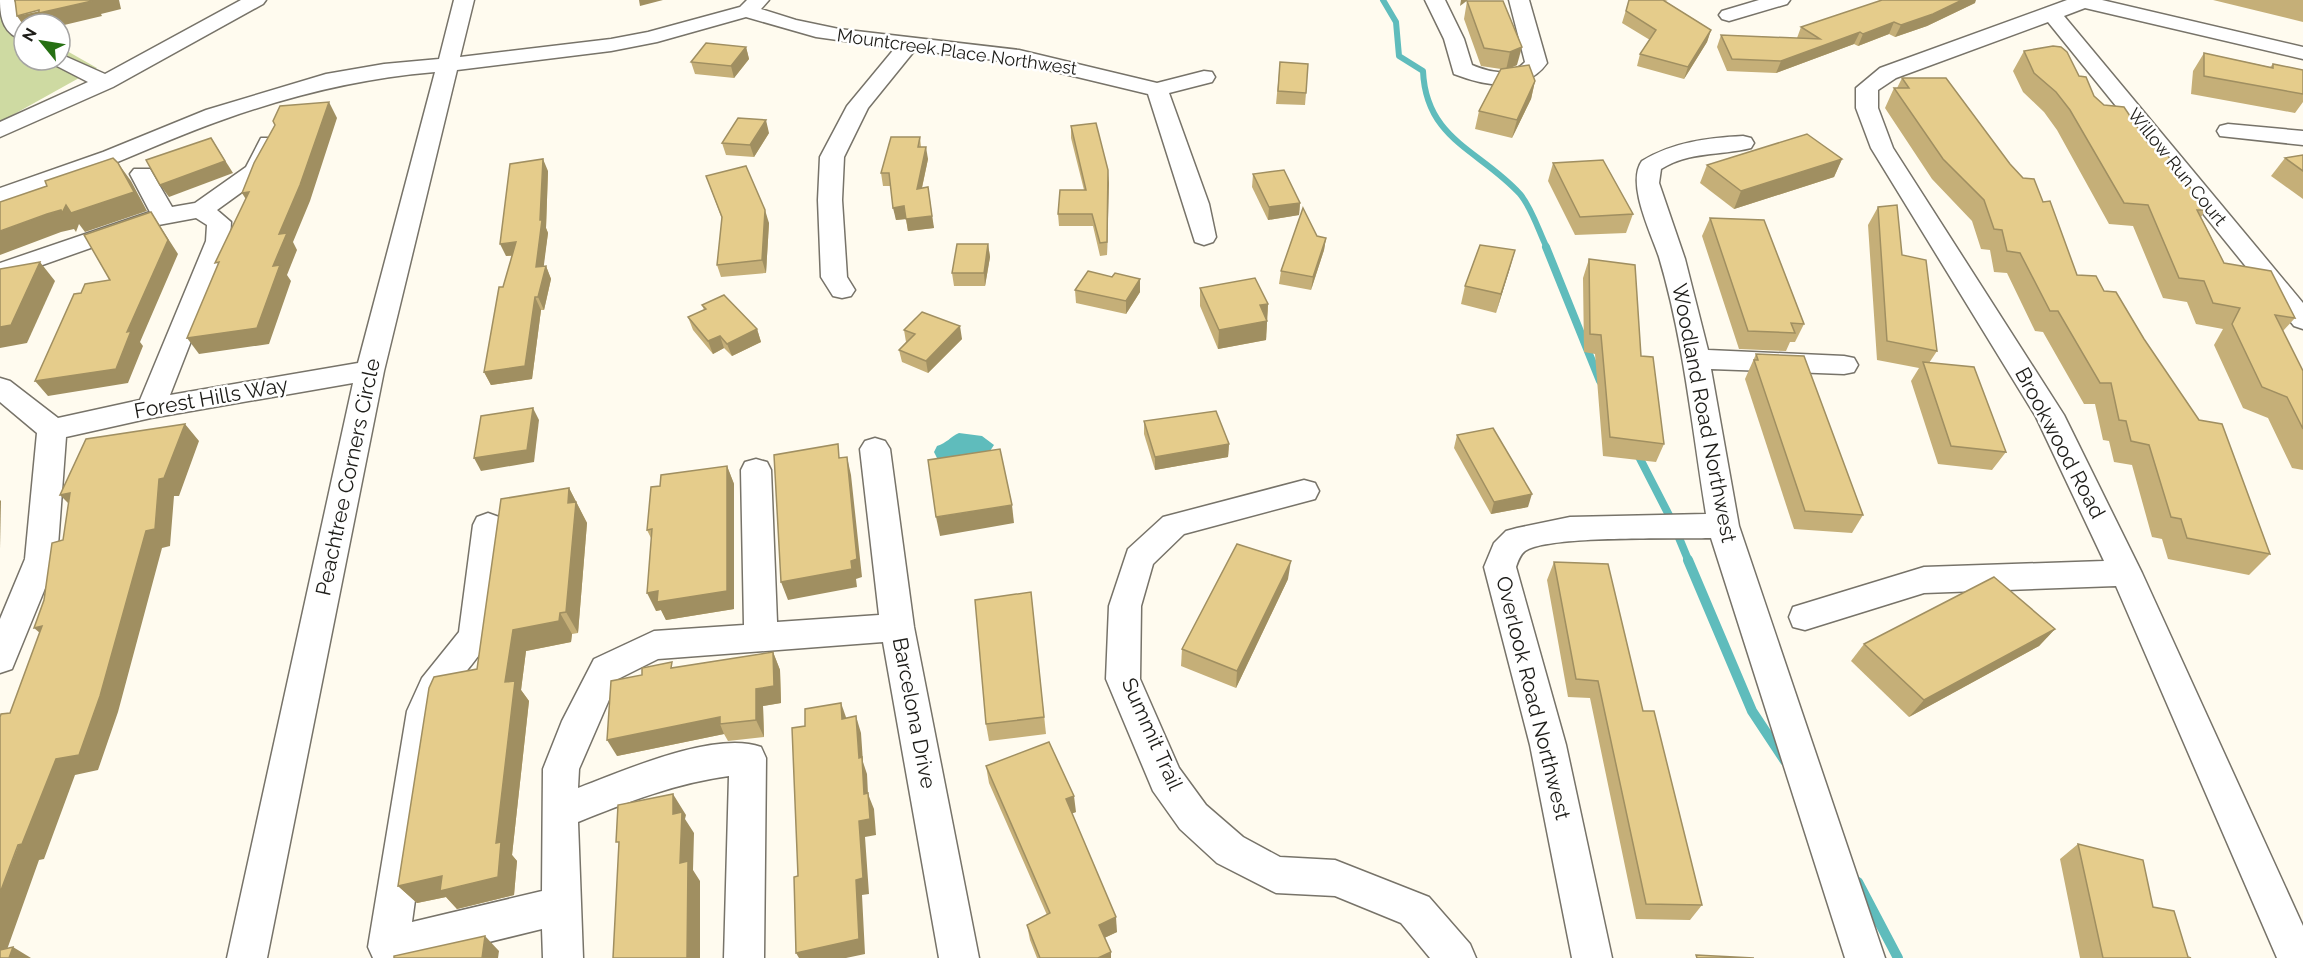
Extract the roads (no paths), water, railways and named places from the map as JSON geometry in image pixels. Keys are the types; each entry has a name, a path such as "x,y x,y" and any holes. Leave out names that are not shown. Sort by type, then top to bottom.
{"street":[{"path":"4,0 12,21"},
{"path":"0,130 105,82 256,0"},
{"name":"Peachtree Corners Circle","path":"247,958 370,371 464,0"},
{"path":"1435,0 1454,39 1462,69 1477,76 1514,78 1526,76 1536,63 1519,0"},
{"path":"1729,15 1780,0"},
{"path":"2080,1 2303,53"},
{"name":"Brookwood Road","path":"2080,1 1888,73 1867,88 1867,108 1882,148 2050,415 2126,573 2297,958"},
{"path":"0,196 111,157 214,115 284,92 334,79 450,62 502,59 611,45 650,38 753,6"},
{"name":"Mountcreek Place Northwest","path":"753,6 780,24 819,33 1003,54 1082,69 1157,90"},
{"name":"Willow Run Court","path":"2051,13 2303,320"},
{"path":"842,290 834,277 830,200 832,157 858,106 909,44"},
{"path":"2275,47 2303,75"},
{"path":"72,66 105,82"},
{"path":"1204,77 1157,90 1191,185 1204,237"},
{"path":"2229,131 2303,138"},
{"path":"0,272 164,215 201,210 256,171 271,140"},
{"name":"Woodland Road Northwest","path":"1743,143 1717,144 1667,154 1650,166 1647,183 1672,258 1691,331 1723,526 1865,958"},
{"path":"142,174 164,215"},
{"path":"151,408 171,353 218,241 219,222 201,210"},
{"path":"1695,359 1844,365"},
{"name":"Forest Hills Way","path":"52,430 151,408 370,371"},
{"path":"0,388 28,408 52,430 41,560 0,659"},
{"path":"875,449 897,627"},
{"path":"756,470 762,639"},
{"name":"Summit Trail","path":"1304,490 1174,525 1139,558 1125,606 1123,679 1166,779 1193,817 1230,850 1276,875 1335,878 1415,910 1456,958"},
{"path":"488,525 475,633 469,646 428,694 387,953 563,905"},
{"name":"Overlook Road Northwest","path":"1592,958 1548,746 1500,567 1505,552 1517,540 1570,529 1723,526"},
{"path":"1805,617 1924,580 2126,573"},
{"name":"Barcelona Drive","path":"563,958 559,812 561,769 580,721 606,669 654,645 762,639 897,627 959,958"},
{"path":"559,812 658,774 697,764 748,758 744,958"}],"water":[{"path":"959,433 982,436 994,445 990,451 938,460 934,452 937,446"}],"waterway":[{"path":"1383,0 1396,22 1399,56 1423,71 1426,94 1444,129 1520,194 1532,213 1547,248"},
{"path":"1546,247 1600,381"},
{"path":"1636,451 1672,521 1689,562"},
{"path":"1688,560 1752,711 1785,761"},
{"path":"1858,882 1898,958"}]}
